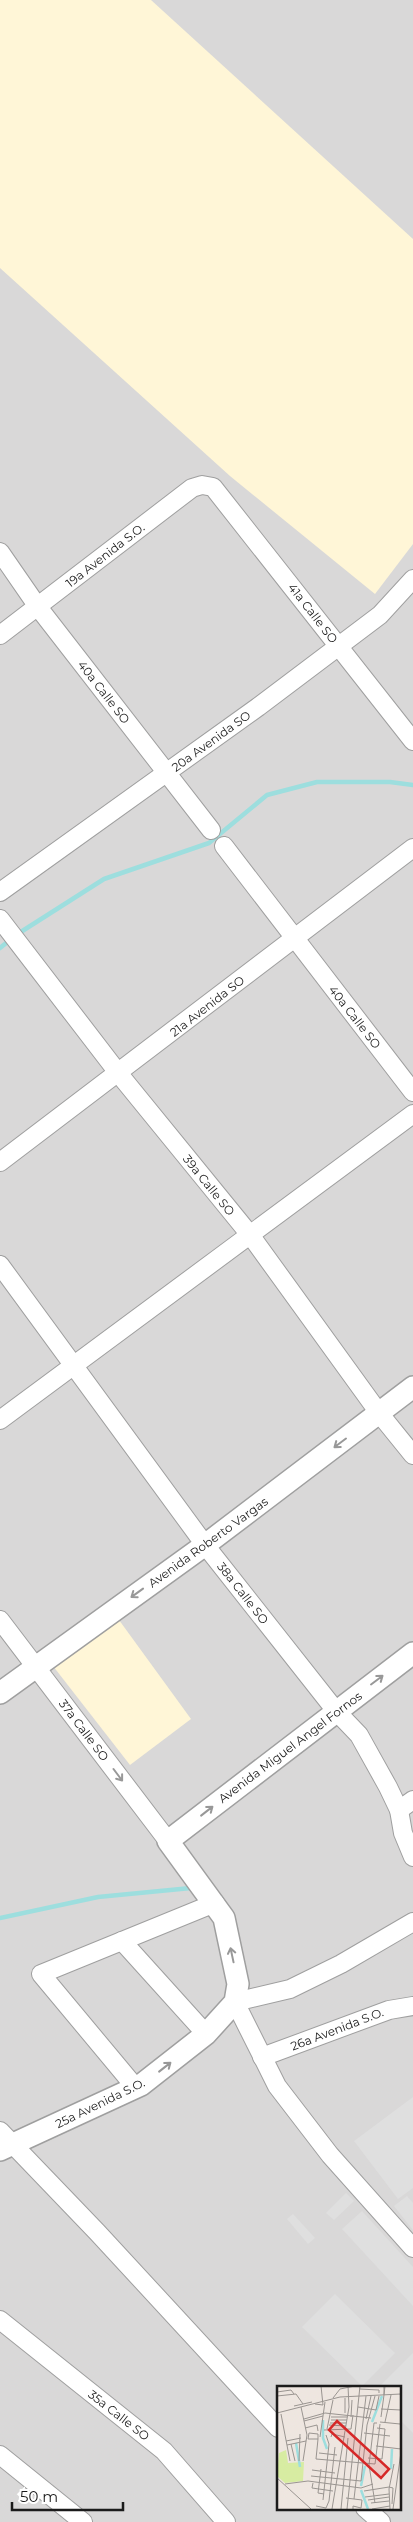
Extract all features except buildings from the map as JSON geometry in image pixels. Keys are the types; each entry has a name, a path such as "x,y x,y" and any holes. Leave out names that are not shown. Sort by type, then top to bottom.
{"street":[{"name":"19a Avenida S.O.","path":"0,635 192,488 202,485 213,487"},
{"name":"41a Calle SO","path":"213,487 413,741"},
{"name":"40a Calle SO","path":"0,552 38,607 211,830"},
{"name":"20a Avenida SO","path":"0,892 167,773 380,615 413,579"},
{"name":"40a Calle SO","path":"224,846 413,1092"},
{"name":"21a Avenida SO","path":"0,1162 119,1074 413,848"},
{"name":"39a Calle SO","path":"0,919 119,1074 250,1236 379,1413 413,1456"},
{"path":"0,1420 413,1114"},
{"name":"38a Calle SO","path":"0,1265 206,1545 336,1711 359,1735 406,1805 403,1833 413,1857"},
{"name":"Avenida Roberto Vargas","path":"0,1693 206,1545 413,1387"},
{"name":"37a Calle SO","path":"0,1620 168,1841"},
{"name":"Avenida Miguel Angel Fornos","path":"168,1841 413,1653"},
{"path":"168,1841 215,1903 224,1918 238,1984 235,2002 277,2086 330,2155 413,2248"},
{"path":"136,2088 41,1974 215,1903"},
{"path":"235,2002 290,1989 341,1964 413,1922"},
{"path":"122,1941 206,2034"},
{"name":"25a Avenida S.O.","path":"4,2142 136,2088 206,2034 235,2002"},
{"name":"26a Avenida S.O.","path":"262,2057 389,2010 413,2006"},
{"path":"4,2142 97,2232 277,2427"},
{"name":"35a Calle SO","path":"0,2320 164,2451 226,2522"},
{"path":"0,2455 82,2522"},
{"path":"367,2510 381,2522"}],"shaded area":[{"path":"0,0 413,0 413,2522 0,2522"},
{"path":"0,0 151,0 413,239 413,544 375,594 230,476 0,268"},
{"path":"119,1620 191,1719 130,1765 53,1666"},
{"path":"413,2097 413,2188 398,2199 354,2141"},
{"path":"346,2193 354,2201 334,2220 326,2213"},
{"path":"407,2196 413,2203 413,2230 394,2206"},
{"path":"362,2211 413,2267 413,2306 342,2229"},
{"path":"293,2214 315,2238 308,2244 287,2219"},
{"path":"335,2294 395,2353 362,2386 302,2327"},
{"path":"413,2353 413,2433 400,2420 400,2386 380,2386"}],"waterway":[{"path":"16,935 104,879 209,843 267,795 317,782 390,782 413,785"},
{"path":"0,948 10,940"},
{"path":"0,1918 98,1897 191,1888"}]}
